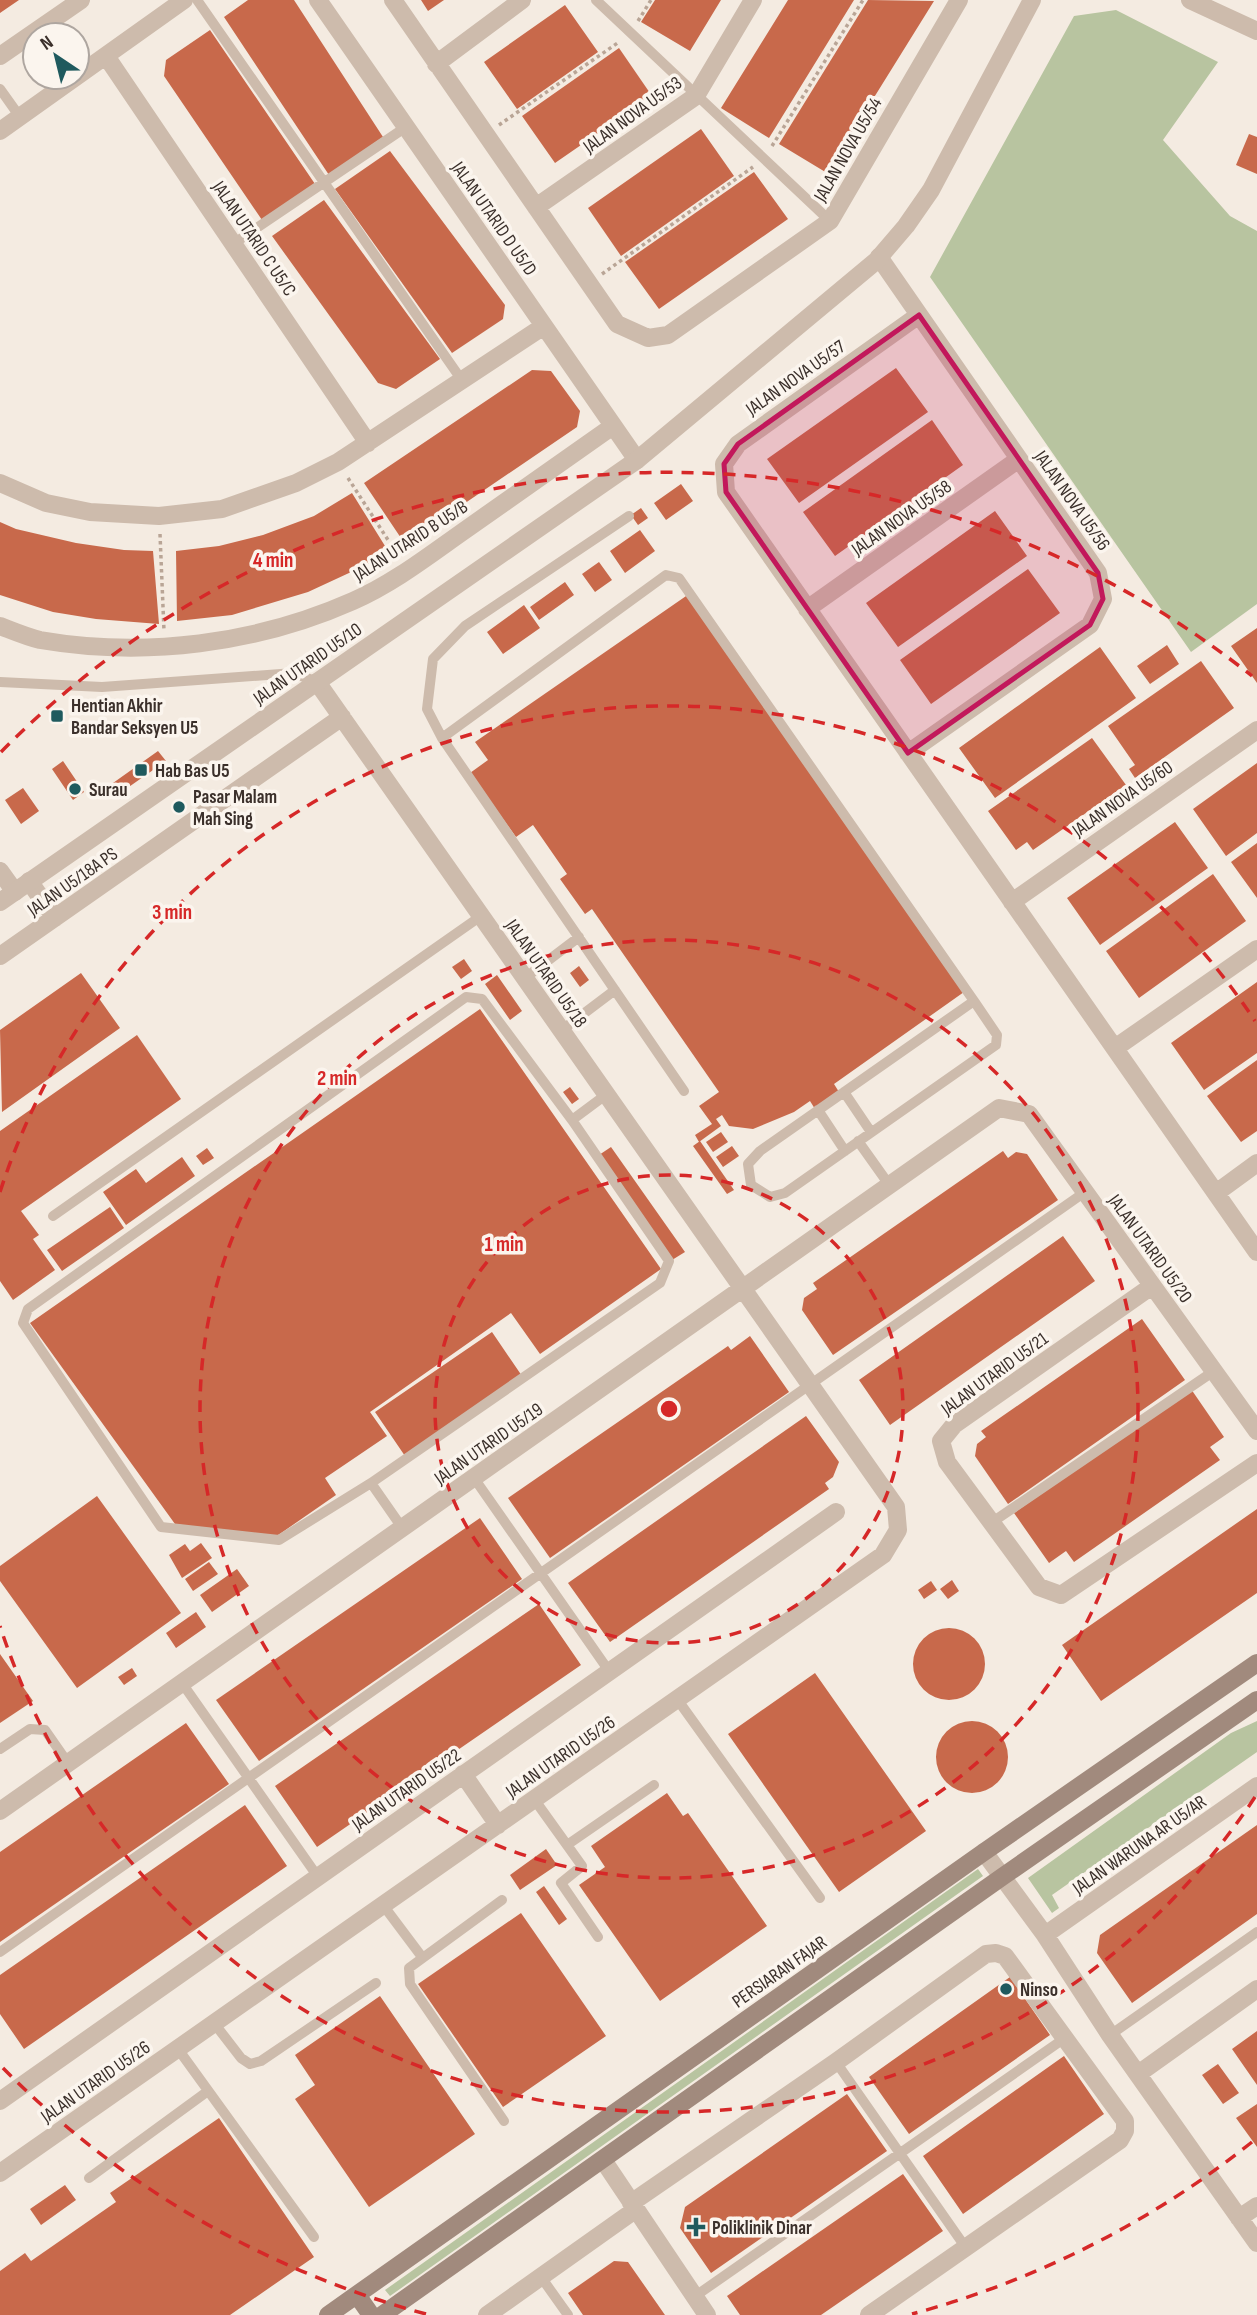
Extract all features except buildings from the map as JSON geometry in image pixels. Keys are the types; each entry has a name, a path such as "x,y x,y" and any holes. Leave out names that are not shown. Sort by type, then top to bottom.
{"main road":[{"name":"PERSIARAN FAJAR","path":"328,2315 984,1852 1257,1663"},
{"path":"382,2315 1257,1700"},
{"path":"357,2295 371,2315"}],"street":[{"path":"0,56 81,0"},
{"path":"0,131 184,0"},
{"name":"JALAN UTARID D U5/D","path":"318,0 637,460"},
{"path":"393,0 589,283"},
{"path":"436,64 522,0"},
{"name":"JALAN NOVA U5/53","path":"536,207 696,96 753,0"},
{"name":"JALAN NOVA U5/54","path":"589,283 617,324 648,338 668,335 830,220 959,0"},
{"path":"1190,0 1257,31"},
{"name":"JALAN UTARID U5/10","path":"15,892 637,460 878,257 906,226 931,190 1031,2"},
{"name":"JALAN UTARID C U5/C","path":"106,56 368,443"},
{"name":"JALAN NOVA U5/56","path":"878,257 1098,573 1103,599 1090,625 908,753"},
{"name":"JALAN NOVA U5/57","path":"807,609 726,492 724,464 738,444 919,315"},
{"path":"0,483 46,503 90,512 159,516 222,509 296,483 338,462 544,326"},
{"name":"JALAN UTARID B U5/B","path":"0,626 38,639 109,647 165,647 239,638 297,622 355,600 408,570 614,426"},
{"name":"JALAN NOVA U5/58","path":"807,609 1019,459"},
{"path":"807,609 1257,1252"},
{"name":"JALAN UTARID U5/18","path":"317,682 743,1289"},
{"name":"JALAN U5/18A PS","path":"0,956 342,717"},
{"name":"JALAN NOVA U5/60","path":"1012,901 1257,730"},
{"path":"0,871 15,892 55,918"},
{"path":"1115,1048 1257,949"},
{"name":"JALAN UTARID U5/19","path":"0,1811 999,1108"},
{"name":"JALAN UTARID U5/20","path":"999,1108 1029,1114 1257,1431"},
{"path":"1216,1193 1257,1163"},
{"name":"JALAN UTARID U5/21","path":"991,1523 947,1462 942,1441 954,1425 1152,1286"},
{"name":"JALAN UTARID U5/26","path":"0,2173 883,1555 898,1530 896,1507 743,1289"},
{"path":"991,1523 1039,1587 1061,1595 1257,1462"},
{"name":"JALAN UTARID U5/22","path":"0,2101 836,1512"},
{"path":"463,1774 498,1825"},
{"name":"JALAN WARUNA AR U5/AR","path":"1045,1935 1257,1786"},
{"path":"984,1852 1045,1935 1110,2035 1257,2243"},
{"path":"487,2315 633,2206 986,1954 1005,1956 1125,2121 1125,2132 1120,2140 869,2315"},
{"path":"1138,2074 1257,1989"},
{"path":"603,2160 707,2315"},
{"path":"1239,2218 1257,2206"}],"lane":[{"path":"197,0 461,379"},
{"path":"596,0 830,220"},
{"path":"0,89 20,117"},
{"path":"233,244 406,127"},
{"path":"629,516 465,626 433,659 428,709 442,738 684,1091"},
{"path":"442,738 666,575 679,578 974,1001 997,1035 996,1045 785,1193 769,1197 751,1185 748,1164 760,1150 974,1001"},
{"path":"0,682 102,687 295,673 317,682"},
{"path":"53,1216 481,916"},
{"path":"525,978 579,937"},
{"path":"562,1030 615,990"},
{"path":"467,997 482,999 572,1120 669,1261 660,1283 372,1483 279,1541 161,1527 23,1323 28,1309 467,997"},
{"path":"844,1092 871,1132"},
{"path":"572,1120 607,1094"},
{"path":"818,1110 845,1150"},
{"path":"858,1141 890,1186"},
{"path":"0,1952 1085,1192"},
{"path":"991,1523 1214,1371"},
{"path":"474,1478 609,1671"},
{"path":"372,1483 402,1529"},
{"path":"182,1683 318,1877"},
{"path":"677,1699 820,1898"},
{"path":"0,1749 30,1729 45,1730 68,1763"},
{"path":"567,1845 654,1785"},
{"path":"534,1799 582,1867 563,1881 562,1886 598,1937"},
{"path":"502,1900 409,1968 410,1984 504,2121"},
{"path":"383,1905 422,1957"},
{"path":"1110,2035 1257,1931"},
{"path":"214,2023 240,2059 250,2064 261,2062 376,1983"},
{"path":"694,2297 1065,2038"},
{"path":"178,2049 314,2237"},
{"path":"836,2062 966,2248"},
{"path":"89,2178 208,2091"},
{"path":"541,2277 568,2315"}],"path":[{"path":"485,134 631,33 651,0"},
{"path":"589,283 763,159 863,0"},
{"path":"338,462 408,570"},
{"path":"159,516 165,647"}],"highlighted area":[{"path":"919,315 1098,573 1103,599 1090,625 908,753 726,492 724,464 738,444"}],"green space":[{"path":"1116,10 1218,62 1163,140 1230,216 1257,231 1257,604 1191,652 930,277 1074,16"},
{"path":"1257,1721 1257,1752 1052,1895 1059,1908 1052,1913 1028,1878 1231,1733"},
{"path":"978,1869 983,1876 390,2296 385,2290"}],"place":[{"name":"Hentian Akhir Bandar Seksyen U5","path":"57,716"},
{"name":"Hab Bas U5","path":"141,770"},
{"name":"Surau","path":"75,789"},
{"name":"Pasar Malam Mah Sing","path":"179,807"},
{"name":"Ninso","path":"1006,1989"},
{"name":"Poliklinik Dinar","path":"696,2227"}]}
